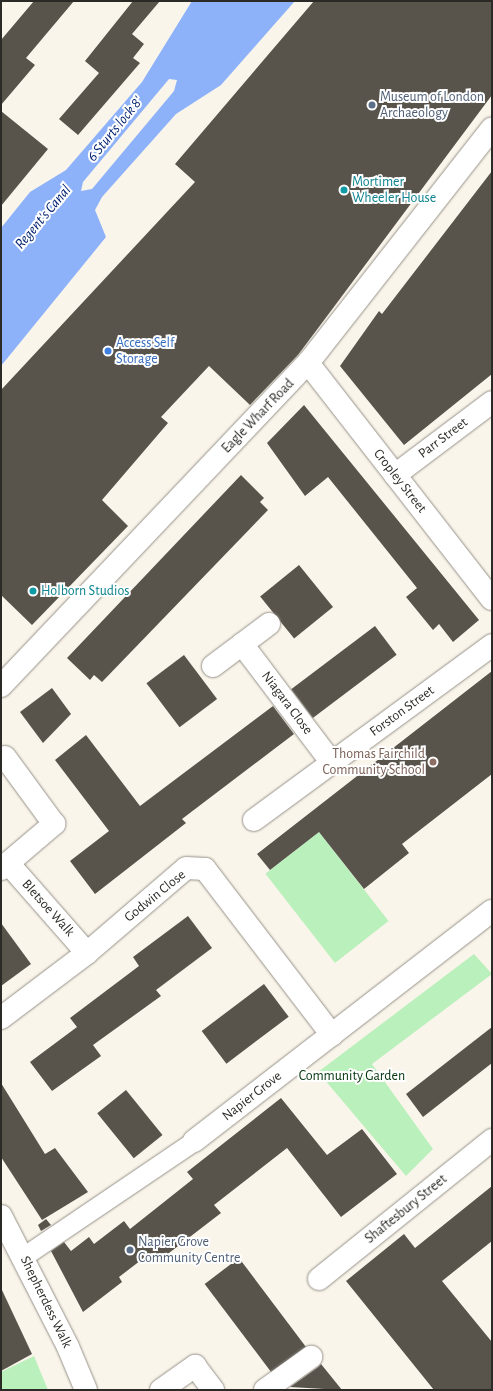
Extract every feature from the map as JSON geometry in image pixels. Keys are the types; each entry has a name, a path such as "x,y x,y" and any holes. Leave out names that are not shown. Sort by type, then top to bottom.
{"street":[{"name":"Eagle Wharf Road","path":"1,686 308,363 492,128"},
{"name":"Cropley Street","path":"308,363 492,598"},
{"name":"Parr Street","path":"395,475 492,402"},
{"path":"213,666 269,624"},
{"name":"Niagara Close","path":"242,644 332,763"},
{"name":"Forston Street","path":"254,820 492,645"},
{"name":"Bletsoe Walk","path":"5,757 54,824 4,866 87,953"},
{"name":"Godwin Close","path":"1,1018 87,953 186,868 205,869 332,1035"},
{"name":"Napier Grove","path":"24,1256 194,1141 492,911"},
{"name":"Shaftesbury Street","path":"319,1279 492,1140"},
{"name":"Shepherdess Walk","path":"1,1216 24,1256 86,1390"},
{"path":"265,1390 311,1358"},
{"path":"161,1390 195,1366 213,1390"}],"green space":[{"path":"319,832 389,921 335,963 265,874"},
{"name":"Community Garden","path":"474,954 492,974 372,1064 433,1149 406,1176 318,1072"},
{"path":"34,1356 48,1390 1,1390 1,1372"}],"water":[{"path":"192,1 295,1 221,85 176,114 102,197 95,210 106,237 1,366 1,228 30,192 66,170 142,82","holes":["169,79 177,80 174,91 92,189 81,191 83,182"]}],"building":[{"path":"34,1 74,1 26,58 35,65 1,105 1,40"},
{"path":"133,1 160,1 132,34 144,44 133,58 140,63 78,135 59,119 99,73 85,61"},
{"path":"314,1 492,1 492,95 298,355 250,405 209,366 161,417 168,423 102,500 128,526 32,625 1,595 1,390 195,182 175,164"},
{"path":"1,111 48,149 1,206"},
{"path":"492,171 492,374 404,445 340,366 379,311 382,314"},
{"path":"304,405 479,620 453,642 439,624 433,630 406,597 417,588 328,477 305,496 267,443"},
{"path":"241,475 264,498 260,502 268,510 102,682 94,675 90,680 67,658"},
{"path":"299,565 333,607 294,638 260,596"},
{"path":"375,626 397,655 313,718 291,689"},
{"path":"184,655 217,699 180,727 146,683"},
{"path":"492,671 492,774 402,844 409,853 364,889 319,832 270,870 257,854"},
{"path":"52,688 71,714 43,743 20,712"},
{"path":"273,706 294,734 182,819 186,823 95,894 70,861 109,831 55,760 86,735 140,806"},
{"path":"188,916 212,948 156,990 161,996 93,1045 101,1056 52,1091 30,1062 77,1027 70,1018 139,966 133,957"},
{"path":"1,923 31,964 1,986"},
{"path":"264,984 289,1017 226,1064 202,1031"},
{"path":"492,1027 492,1063 423,1117 406,1094"},
{"path":"1,1083 45,1154 55,1148 88,1192 42,1220 1,1157"},
{"path":"126,1090 163,1135 134,1158 97,1113"},
{"path":"281,1098 327,1155 362,1129 397,1174 341,1217 287,1148 214,1205 221,1213 156,1263 149,1254 119,1277 122,1282 83,1312 51,1251 64,1242 71,1251 89,1237 94,1244 124,1221 130,1229 193,1179 187,1172"},
{"path":"492,1186 492,1241 442,1281 492,1342 492,1390 434,1390 346,1281 404,1234 415,1248"},
{"path":"46,1219 51,1225 41,1231 38,1225"},
{"path":"239,1258 306,1347 271,1373 205,1284"},
{"path":"1,1288 32,1354 1,1371"},
{"path":"321,1364 342,1390 290,1387 318,1367"}],"place":[{"name":"Museum of London Archaeology","path":"372,105"},
{"name":"Mortimer Wheeler House","path":"344,190"},
{"name":"Access Self Storage","path":"108,351"},
{"name":"Holborn Studios","path":"33,591"},
{"name":"Thomas Fairchild Community School","path":"433,762"},
{"name":"Napier Grove Community Centre","path":"130,1250"}],"water label":[{"name":"6 Sturts lock 8'","path":"115,129"},
{"name":"Regent's Canal","path":"43,217"}]}
